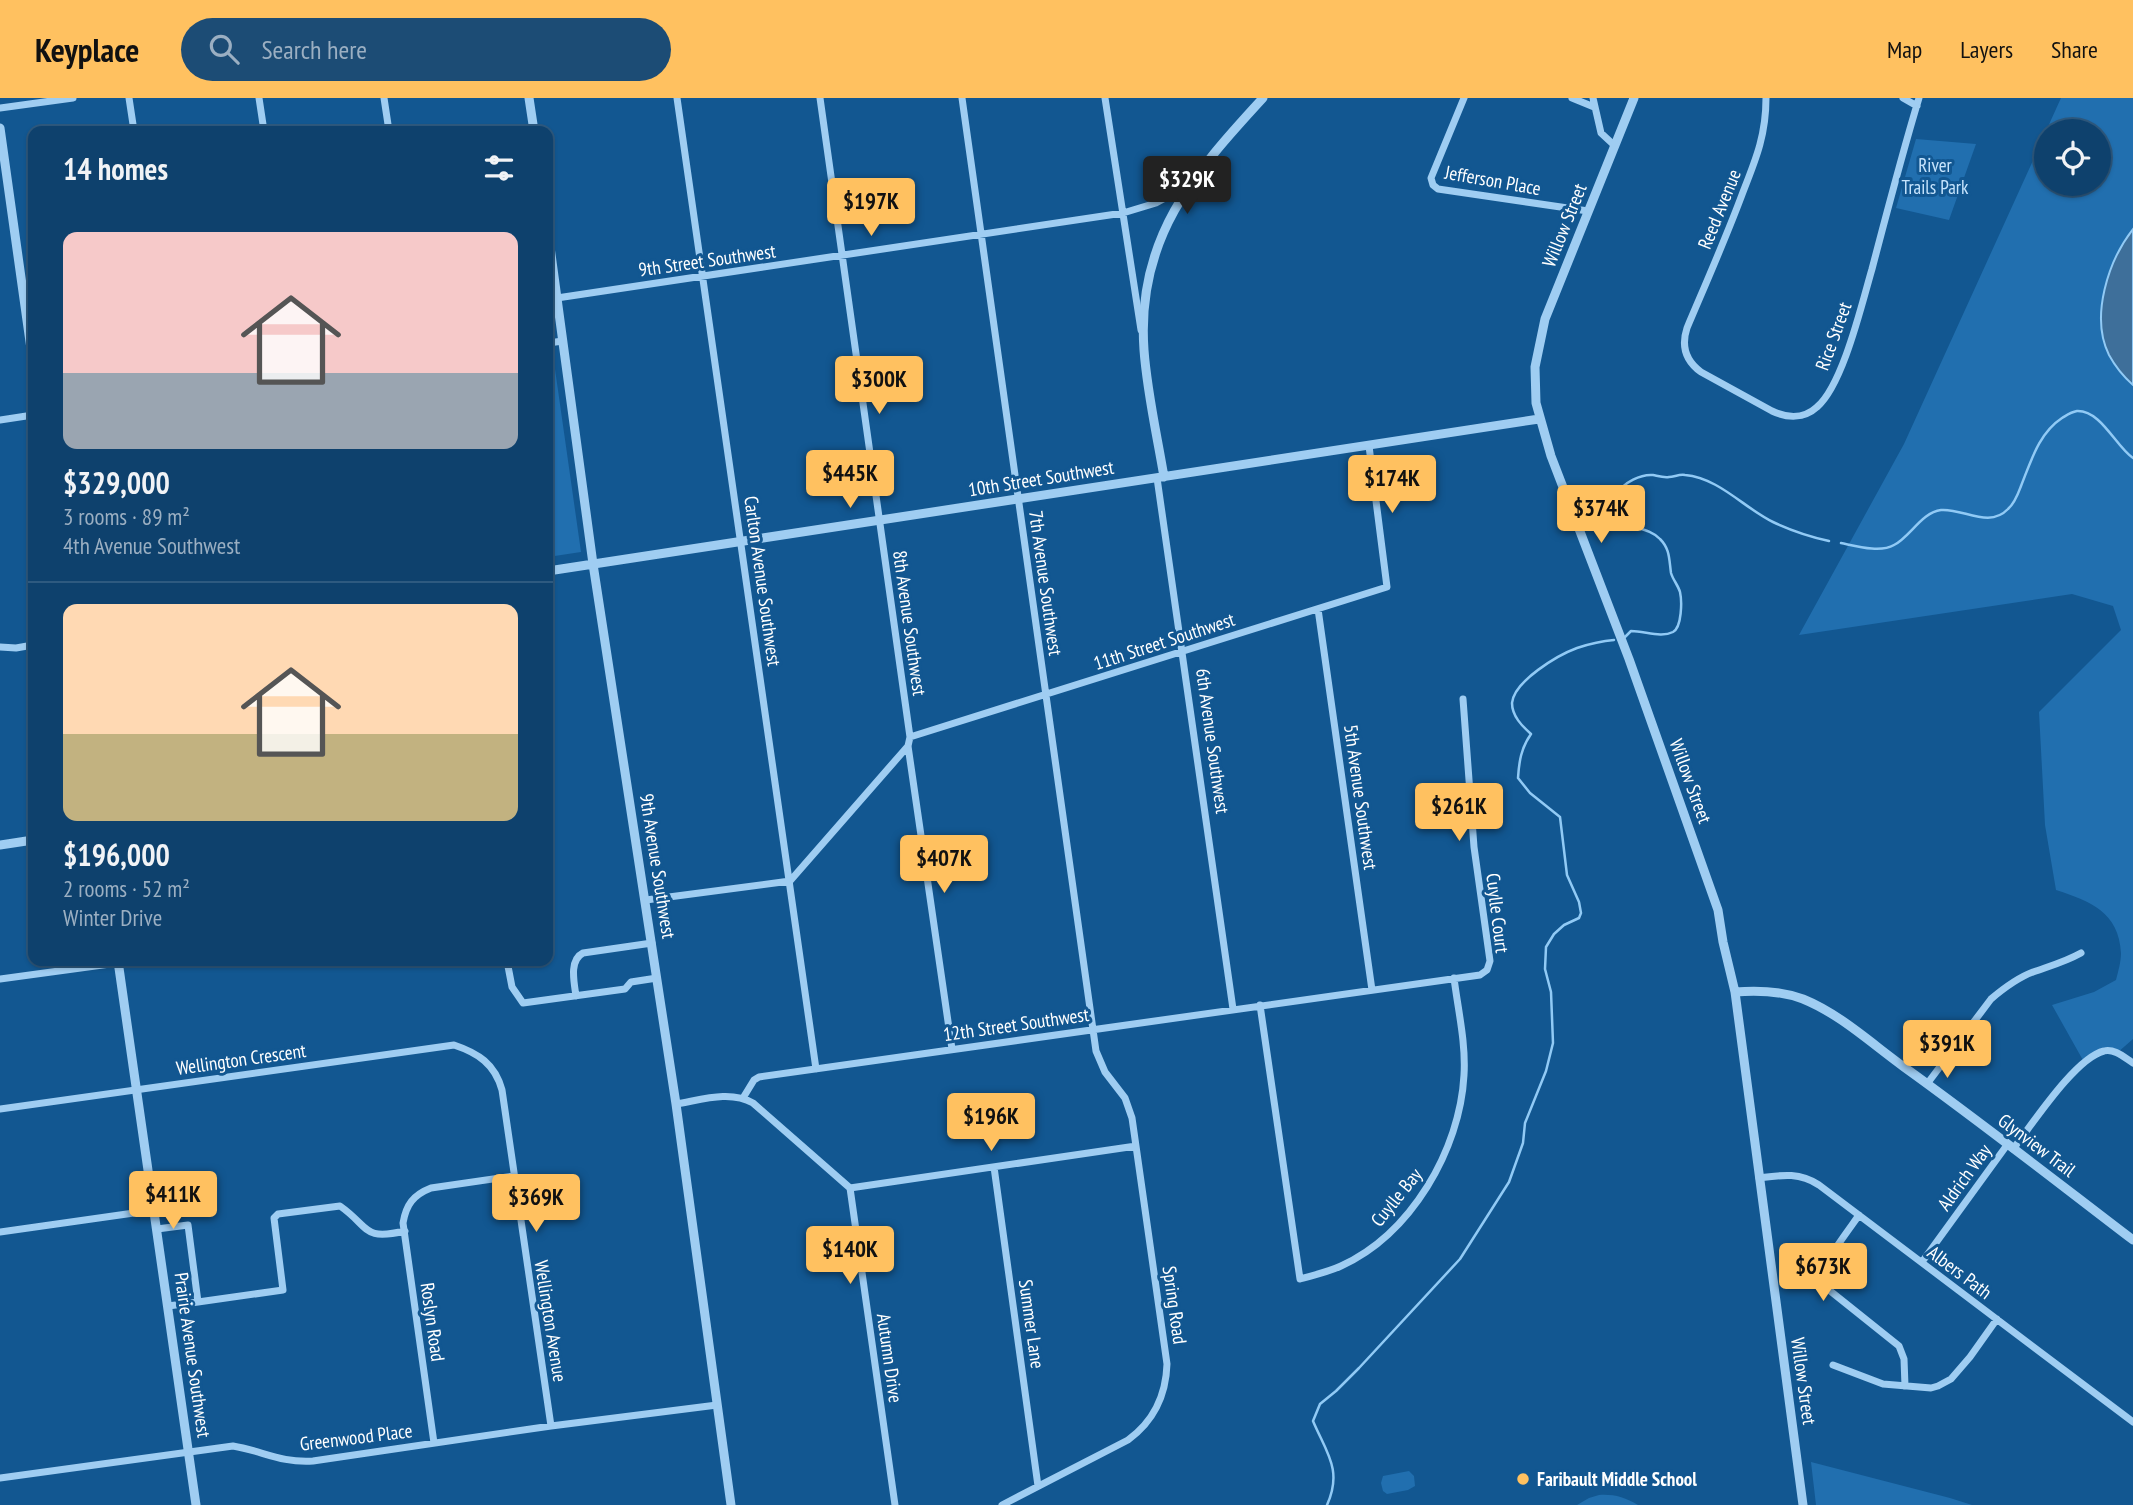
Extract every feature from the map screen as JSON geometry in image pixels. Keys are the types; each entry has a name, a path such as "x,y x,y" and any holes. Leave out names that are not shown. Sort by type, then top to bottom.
{"street":[{"path":"0,108 73,98"},
{"path":"129,98 133,126"},
{"path":"259,98 263,126"},
{"path":"384,98 388,126"},
{"path":"529,98 533,126"},
{"name":"Carlton Avenue Southwest","path":"677,98 816,1069"},
{"name":"8th Avenue Southwest","path":"820,98 910,737"},
{"name":"7th Avenue Southwest","path":"962,98 1093,1030"},
{"name":"6th Avenue Southwest","path":"1105,98 1144,351 1182,652 1233,1009"},
{"path":"1144,351 1144,323 1153,264 1174,210 1214,151 1263,98"},
{"name":"Jefferson Place","path":"1464,98 1431,178 1438,190 1588,211"},
{"path":"1572,98 1594,107"},
{"path":"1593,98 1601,133 1615,146"},
{"name":"Willow Street","path":"1634,98 1545,319 1539,342 1534,385 1539,419 1718,910 1735,992 1803,1505"},
{"name":"Reed Avenue","path":"1687,328 1731,226 1763,141 1766,98"},
{"path":"1903,98 1918,102"},
{"name":"Rice Street","path":"1687,328 1684,348 1693,366 1701,372 1783,416 1796,416 1816,408 1828,393 1853,336 1918,102"},
{"path":"0,128 28,327"},
{"name":"9th Street Southwest","path":"557,298 1122,213 1156,203 1189,185"},
{"name":"9th Avenue Southwest","path":"553,269 593,564 646,900 732,1505"},
{"path":"553,342 563,341"},
{"path":"0,420 28,416"},
{"name":"10th Street Southwest","path":"553,569 1539,419"},
{"name":"11th Street Southwest","path":"910,737 1387,587 1369,446"},
{"name":"5th Avenue Southwest","path":"1318,609 1372,990"},
{"path":"0,647 28,646"},
{"name":"Cuylle Court","path":"1454,978 1480,975 1487,970 1490,961 1474,847 1463,699"},
{"path":"910,737 908,746 952,1049"},
{"path":"646,900 790,881 908,746"},
{"path":"0,845 28,842"},
{"path":"576,996 573,978 578,955 652,943"},
{"path":"1927,1084 1991,999 2019,978 2081,953"},
{"path":"0,979 91,966"},
{"name":"Prairie Avenue Southwest","path":"120,966 196,1505"},
{"path":"508,966 512,987 523,1003 625,989 631,982 657,978"},
{"path":"1372,990 1454,978"},
{"name":"Cuylle Bay","path":"1260,1005 1300,1279 1342,1265 1379,1241 1396,1226 1440,1167 1457,1121 1464,1072 1454,978"},
{"name":"12th Street Southwest","path":"743,1098 754,1080 759,1077 1372,990"},
{"name":"Glynview Trail","path":"1735,992 1779,993 1821,1008 1927,1084 2133,1240"},
{"name":"Spring Road","path":"1002,1505 1128,1440 1145,1426 1163,1394 1167,1372 1166,1352 1132,1118 1125,1098 1100,1062 1093,1030"},
{"name":"Wellington Crescent","path":"0,1109 454,1045 484,1059"},
{"name":"Aldrich Way","path":"1922,1262 2010,1147 2071,1074 2084,1062 2104,1051 2117,1053 2133,1063"},
{"name":"Wellington Avenue","path":"484,1059 499,1078 502,1090 551,1426"},
{"path":"676,1104 732,1096 743,1098 753,1103 850,1188 1136,1146"},
{"name":"Summer Lane","path":"993,1167 1038,1486"},
{"name":"Albers Path","path":"1759,1178 1801,1175 1819,1185 2133,1422"},
{"name":"Roslyn Road","path":"434,1443 403,1223 406,1207 412,1198 430,1188 513,1176"},
{"name":"Autumn Drive","path":"850,1188 895,1505"},
{"path":"168,1306 283,1290 274,1218 278,1214 340,1206 370,1233 378,1236 405,1231"},
{"path":"0,1232 155,1210"},
{"path":"1860,1215 1825,1264 1819,1274 1820,1279 1843,1302 1899,1346 1904,1359 1905,1386"},
{"path":"157,1229 188,1225 198,1302"},
{"path":"1833,1365 1883,1384 1931,1388 1951,1379 1997,1319"},
{"name":"Greenwood Place","path":"0,1478 233,1446 298,1462 717,1405"}],"green space":[{"path":"2061,98 2133,98 2133,229 2123,242 2109,271 2101,319 2124,376 2133,385 2133,1039 2117,1053 2111,1051 2084,1062 2052,1005 2094,992 2116,980 2121,953 2115,927 2109,918 2091,904 2056,890 2045,825 2039,712 2121,630 2113,606 2072,594 1799,635 1904,444 2034,158 2034,196 2111,196 2111,119 2051,119"},
{"name":"River Trails Park","path":"1916,139 1976,144 1949,220 1896,208"},
{"path":"553,355 581,552 553,556"},
{"path":"1811,1462 1950,1498 1972,1505 1816,1505"},
{"path":"1409,1471 1414,1476 1415,1486 1387,1494 1383,1491 1383,1476"},
{"path":"1599,1495 1619,1497 1638,1505 1577,1505"}],"shaded area":[{"path":"2133,229 2133,385 2109,355 2101,324 2104,290 2109,273"}],"waterway":[{"path":"1841,543 1868,548 1888,547 1900,541 1928,515 1941,510 1984,518 2001,515 2014,501 2047,431 2075,411 2093,416 2133,458"},
{"path":"1625,637 1631,631 1658,634 1673,632 1680,620 1681,607 1680,592 1671,573 1666,547 1650,532 1622,522 1614,512 1615,497 1633,480 1648,475 1697,477 1720,487 1773,522 1829,541"},
{"path":"1327,1505 1332,1493 1333,1471 1313,1421 1320,1404 1359,1368 1460,1259 1509,1182 1523,1143 1525,1123 1546,1071 1553,1043 1551,992 1545,969 1546,947 1554,934 1564,925 1579,918 1581,913 1567,875 1560,817 1530,793 1518,778 1521,755 1531,734 1516,716 1512,703 1520,686 1559,656 1582,647 1614,640"}],"place":[{"name":"Faribault Middle School","path":"1523,1479"}]}
